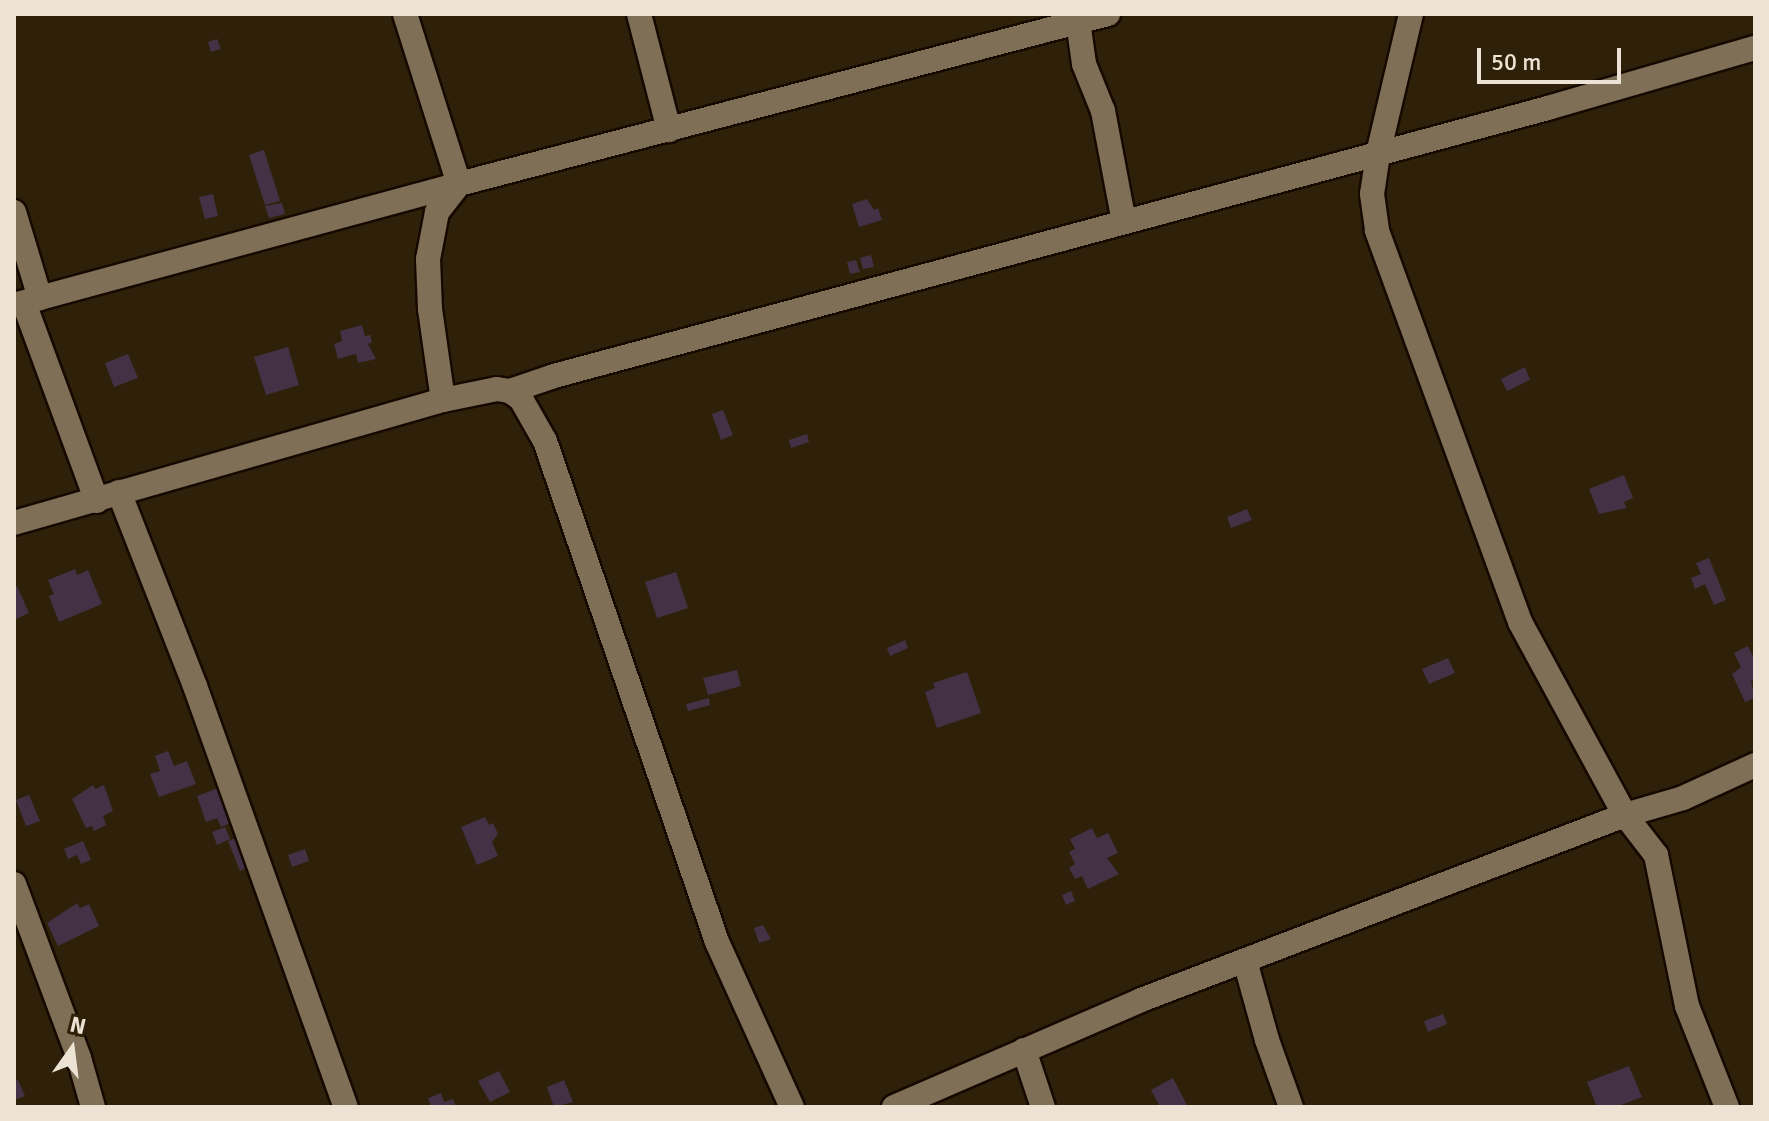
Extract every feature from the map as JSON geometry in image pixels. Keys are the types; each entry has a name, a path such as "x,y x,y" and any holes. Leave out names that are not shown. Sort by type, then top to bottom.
{"street":[{"path":"405,14 459,184"},
{"path":"639,14 669,130"},
{"path":"26,302 1078,18 1108,14"},
{"path":"1411,14 1378,154 1372,194 1377,231 1520,622 1625,815 1656,855 1687,1006 1727,1107"},
{"path":"1078,18 1084,64 1103,111 1124,222"},
{"path":"14,523 443,400 485,391 510,391 554,376 1378,154 1755,48"},
{"path":"443,400 443,375 430,309 428,259 437,212 459,184"},
{"path":"14,212 26,302 108,497 195,686 346,1107"},
{"path":"510,391 527,405 545,441 717,942 792,1107"},
{"path":"894,1107 1141,1000 1625,815 1683,798 1755,765"},
{"path":"14,884 79,1058 93,1107"},
{"path":"1245,961 1267,1040 1291,1107"},
{"path":"1024,1050 1043,1107"}],"building":[{"path":"217,39 221,49 211,52 208,42"},
{"path":"264,150 280,201 265,205 249,155"},
{"path":"213,194 218,216 205,219 199,197"},
{"path":"867,199 874,210 878,208 882,220 859,227 852,204"},
{"path":"282,203 285,214 269,218 265,206"},
{"path":"871,255 874,267 863,269 860,258"},
{"path":"856,260 860,272 850,274 847,262"},
{"path":"362,325 365,336 370,335 372,342 368,344 376,359 358,363 356,354 338,359 334,344 342,341 340,331"},
{"path":"288,347 299,385 266,395 254,357"},
{"path":"128,354 138,378 114,387 105,363"},
{"path":"1525,367 1530,380 1507,391 1501,379"},
{"path":"723,410 733,435 721,440 712,414"},
{"path":"807,434 809,442 791,448 789,440"},
{"path":"1624,475 1633,498 1624,502 1627,508 1599,514 1589,489"},
{"path":"1247,509 1252,520 1231,528 1227,517"},
{"path":"1709,558 1726,600 1714,605 1705,584 1695,589 1691,578 1701,574 1696,563"},
{"path":"75,569 77,575 88,570 102,604 59,622 49,596 54,594 48,580"},
{"path":"676,572 688,608 657,618 645,582"},
{"path":"17,586 29,613 14,620 14,587"},
{"path":"905,640 908,648 890,656 887,648"},
{"path":"1748,646 1755,660 1755,679 1751,681 1755,698 1745,702 1732,674 1741,667 1734,653"},
{"path":"1448,658 1455,673 1429,684 1422,669"},
{"path":"737,670 741,686 708,695 703,678"},
{"path":"967,672 981,713 937,728 925,692 935,688 933,683"},
{"path":"709,698 710,705 688,711 686,704"},
{"path":"168,751 174,766 187,761 196,784 159,797 150,774 160,771 155,756"},
{"path":"93,785 95,789 104,785 113,811 103,816 106,825 94,831 92,826 86,828 72,799"},
{"path":"221,787 231,813 227,814 230,823 221,827 217,818 206,822 197,796"},
{"path":"29,795 40,821 26,826 16,800"},
{"path":"485,817 489,825 493,823 498,834 492,842 498,856 477,865 461,827"},
{"path":"225,827 230,839 217,845 212,832"},
{"path":"1092,828 1097,838 1108,833 1118,853 1107,858 1119,874 1088,889 1082,876 1075,879 1069,868 1075,864 1069,852 1075,849 1070,839"},
{"path":"239,837 251,866 240,871 228,841"},
{"path":"83,841 91,860 81,864 77,855 68,859 64,849"},
{"path":"305,849 309,861 292,867 288,855"},
{"path":"1071,891 1075,901 1066,905 1062,895"},
{"path":"77,903 80,908 89,904 99,926 58,946 47,923"},
{"path":"763,925 771,939 759,943 754,928"},
{"path":"1443,1014 1447,1024 1428,1032 1424,1021"},
{"path":"1629,1066 1642,1097 1616,1107 1597,1107 1587,1082"},
{"path":"499,1071 510,1092 490,1102 478,1081"},
{"path":"1173,1078 1187,1105 1160,1107 1151,1090"},
{"path":"18,1080 25,1096 14,1100 14,1081"},
{"path":"564,1080 573,1102 554,1107 547,1087"},
{"path":"441,1093 444,1102 453,1099 456,1107 431,1107 428,1098"}]}
